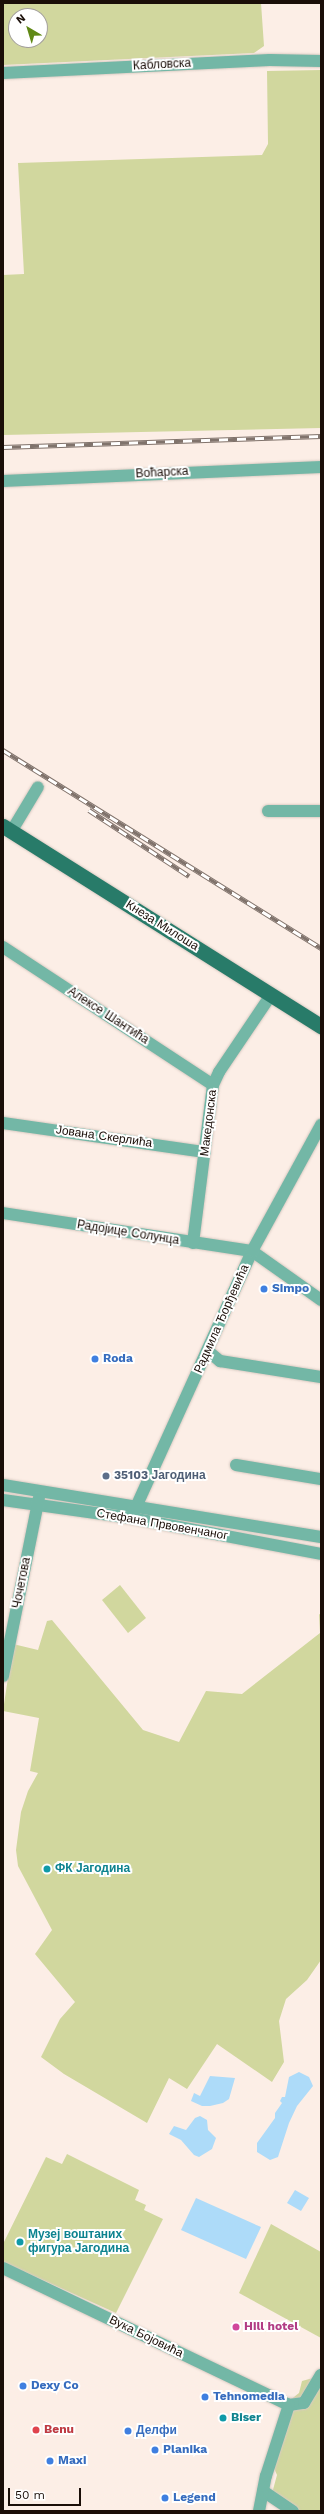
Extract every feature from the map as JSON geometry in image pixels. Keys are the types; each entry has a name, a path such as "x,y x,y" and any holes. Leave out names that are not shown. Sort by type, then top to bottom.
{"main road":[{"name":"Кнеза Милоша","path":"7,829 321,1026"}],"street":[{"name":"Кабловска","path":"3,74 270,60 321,61"},
{"name":"Воћарска","path":"3,481 321,467"},
{"path":"7,829 38,786"},
{"path":"268,811 321,811"},
{"name":"Алексе Шантића","path":"3,947 213,1085"},
{"name":"Македонска","path":"193,1243 213,1085 219,1072 271,994"},
{"name":"Јована Скерлића","path":"3,1123 205,1152"},
{"name":"Радмила Ђорђевића","path":"133,1512 208,1351 252,1251 321,1125"},
{"name":"Радојице Солунца","path":"3,1213 252,1251"},
{"path":"252,1251 321,1300"},
{"path":"208,1351 220,1361 321,1377"},
{"path":"236,1465 321,1479"},
{"name":"Стефана Првовенчаног","path":"3,1485 40,1491 321,1554"},
{"name":"Чочетова","path":"3,1676 5,1658 40,1491"},
{"name":"Стефана Првовенчаног","path":"3,1500 37,1505 133,1512 321,1537"},
{"name":"Вука Бојовића","path":"3,2268 289,2405"},
{"path":"259,2511 263,2491 289,2405 304,2403 315,2398 321,2375"},
{"path":"263,2491 293,2511"}],"green space":[{"path":"3,3 261,3 264,46 254,53 3,65"},
{"path":"321,70 321,428 3,435 3,275 24,274 18,163 262,155 268,144 267,71"},
{"path":"120,1585 146,1618 128,1633 102,1600"},
{"path":"319,1614 321,1615 321,1960 307,1980 286,1999 279,2021 284,2062 272,2082 217,2044 187,2089 169,2078 147,2123 64,2074 41,2057 60,2019 75,2002 35,1954 52,1930 18,1866 16,1850 21,1812 28,1791 38,1773 30,1771 39,1718 3,1711 13,1644 38,1650 47,1621 52,1620 143,1730 179,1742 206,1691 242,1694 320,1633"},
{"path":"67,2154 139,2190 135,2200 146,2205 144,2210 163,2219 116,2313 3,2262 3,2244 46,2157 62,2164"},
{"path":"271,2224 321,2252 321,2338 239,2293"},
{"path":"313,2378 321,2380 321,2511 292,2511 271,2497 277,2475 271,2461 289,2401 299,2393 302,2381"}],"water":[{"path":"299,2072 309,2077 313,2086 297,2106 289,2123 278,2157 270,2160 257,2152 257,2143 275,2118 275,2113 282,2103 280,2101 282,2097 285,2097 289,2077"},
{"path":"210,2076 235,2078 229,2099 223,2103 210,2106 202,2106 191,2101 194,2093 200,2096"},
{"path":"200,2116 207,2120 208,2130 216,2138 212,2149 199,2157 194,2155 181,2140 169,2134 174,2126 186,2130 195,2118"},
{"path":"295,2190 309,2198 301,2211 287,2203"},
{"path":"196,2198 261,2227 246,2259 181,2230"}],"railway":[{"path":"3,447 321,436"},
{"path":"3,750 321,948"},
{"path":"89,810 189,876"}],"place":[{"name":"Simpo","path":"264,1289"},
{"name":"Roda","path":"95,1359"},
{"name":"35103 Јагодина","path":"106,1476"},
{"name":"ФК Јагодина","path":"47,1869"},
{"name":"Музеј воштаних фигура Јагодина","path":"20,2242"},
{"name":"Hill hotel","path":"236,2327"},
{"name":"Dexy Co","path":"23,2386"},
{"name":"Tehnomedia","path":"205,2397"},
{"name":"Biser","path":"223,2418"},
{"name":"Benu","path":"36,2430"},
{"name":"Делфи","path":"128,2431"},
{"name":"Planika","path":"155,2450"},
{"name":"Maxi","path":"50,2461"},
{"name":"Legend","path":"165,2498"}]}
